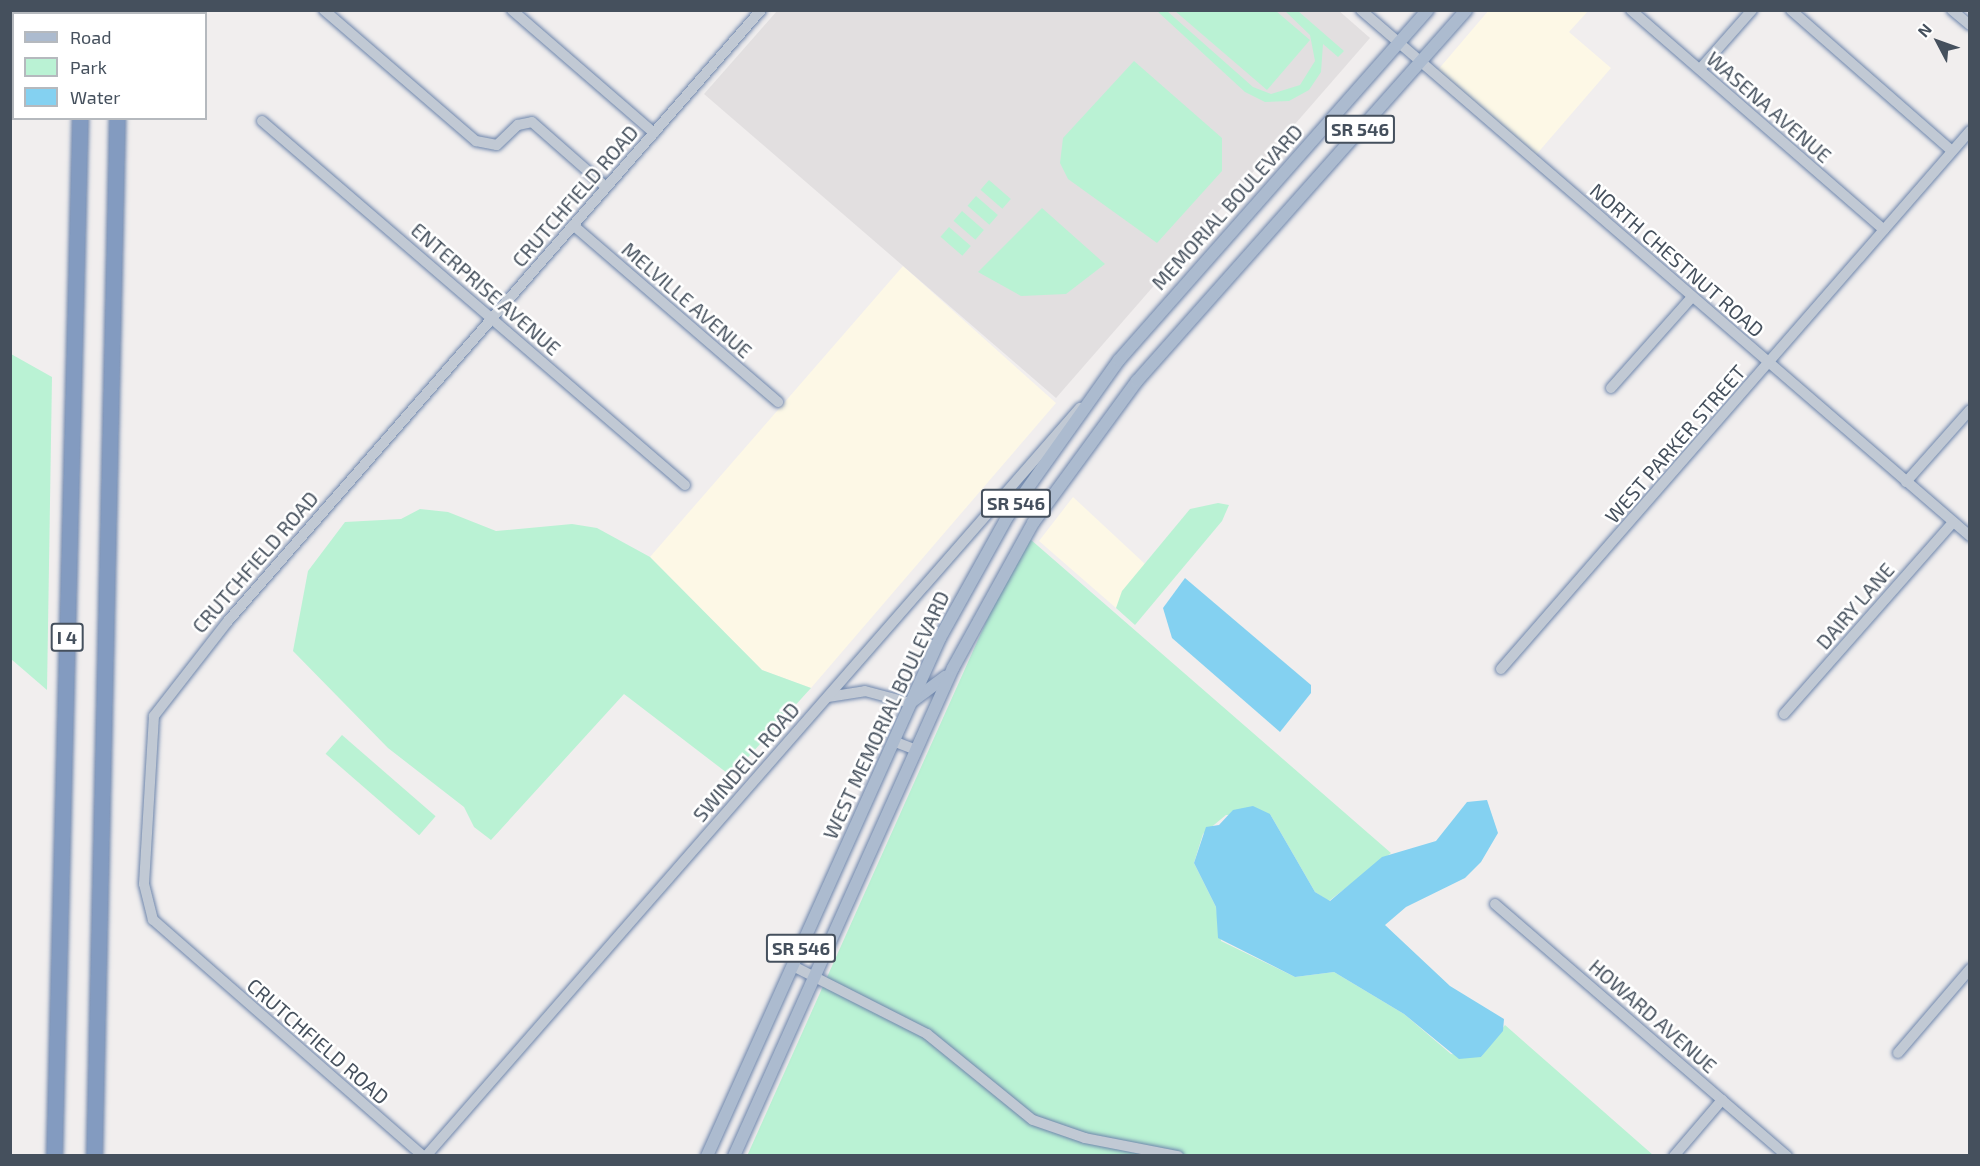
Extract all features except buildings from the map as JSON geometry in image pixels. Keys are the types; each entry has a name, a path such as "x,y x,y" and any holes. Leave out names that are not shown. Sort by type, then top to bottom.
{"highway":[{"name":"I 4","path":"54,1155 80,120"},
{"name":"I 4","path":"94,1155 117,120"}],"main road":[{"name":"MEMORIAL BOULEVARD","path":"1151,321 1428,10"},
{"name":"SR 546","path":"1419,62 1466,10"},
{"name":"WEST MEMORIAL BOULEVARD","path":"734,1155 953,668 1046,503 1176,337 1419,62"},
{"name":"WEST MEMORIAL BOULEVARD","path":"707,1155 910,703 987,551 1094,392 1151,321"},
{"path":"910,703 932,691 953,668"}],"street":[{"path":"324,10 476,141 497,145 518,125 532,122 606,187"},
{"path":"512,10 654,133"},
{"name":"NORTH CHESTNUT ROAD","path":"1361,10 1970,536"},
{"name":"WASENA AVENUE","path":"1631,10 1884,230"},
{"path":"1700,69 1752,10"},
{"path":"1791,10 1952,151"},
{"path":"1952,10 1970,25"},
{"name":"CRUTCHFIELD ROAD","path":"424,1155 153,920 144,884 150,730 159,704 181,675 757,12"},
{"name":"ENTERPRISE AVENUE","path":"262,121 685,485"},
{"name":"WEST PARKER STREET","path":"1501,669 1970,131"},
{"name":"MELVILLE AVENUE","path":"573,225 778,402"},
{"path":"1611,388 1692,297"},
{"name":"SWINDELL ROAD","path":"424,1155 1094,392"},
{"path":"1906,482 1970,410"},
{"name":"DAIRY LANE","path":"1784,714 1953,522"},
{"path":"852,668 852,682 865,692"},
{"path":"825,699 865,692 910,703"},
{"path":"893,741 916,750"},
{"name":"HOWARD AVENUE","path":"1495,904 1787,1155"},
{"path":"793,966 927,1034 1033,1120 1085,1138 1178,1155"},
{"path":"1898,1053 1970,969"},
{"path":"1674,1155 1722,1100"}],"shaded area":[{"path":"1338,10 1370,38 1056,398 704,94 777,11"},
{"path":"1489,10 1588,11 1569,32 1611,68 1535,156 1437,71"},
{"path":"903,266 1056,403 811,688 762,670 650,557"},
{"path":"1073,497 1145,564 1116,608 1039,541"}],"green space":[{"path":"1157,11 1167,11 1253,87 1271,94 1300,85 1315,61 1310,35 1285,11 1298,11 1344,51 1338,57 1323,44 1321,72 1309,90 1289,101 1265,102 1245,92"},
{"path":"1175,11 1276,11 1310,40 1267,90"},
{"path":"1134,61 1222,138 1222,171 1157,243 1068,179 1060,163 1063,138"},
{"path":"989,180 1011,199 1002,209 980,190"},
{"path":"976,196 998,215 989,225 967,206"},
{"path":"1042,208 1105,264 1066,294 1021,296 978,272"},
{"path":"962,211 984,230 975,240 953,221"},
{"path":"949,227 971,246 962,256 940,237"},
{"path":"11,354 52,377 47,690 11,659"},
{"path":"1218,503 1229,505 1222,521 1135,625 1116,608 1122,591 1190,509"},
{"path":"420,509 448,512 496,531 572,524 597,528 650,557 762,670 811,688 731,776 624,694 491,840 474,827 464,807 388,748 293,651 308,571 345,522 401,519"},
{"path":"1030,539 1391,853 1329,901 1315,892 1270,814 1226,815 1203,834 1194,863 1216,907 1221,941 1295,977 1334,972 1404,1014 1451,1054 1481,1057 1505,1025 1653,1155 747,1156 994,604"},
{"path":"342,735 436,816 419,835 326,754"}],"water":[{"path":"1185,578 1311,685 1311,693 1280,732 1172,638 1163,608"},
{"path":"1487,800 1498,833 1481,862 1465,878 1406,907 1385,925 1450,986 1504,1019 1503,1031 1481,1057 1459,1059 1404,1014 1334,972 1295,977 1218,938 1216,907 1194,863 1206,827 1219,825 1233,810 1253,806 1270,814 1315,892 1330,901 1382,857 1436,841 1467,802"}]}
